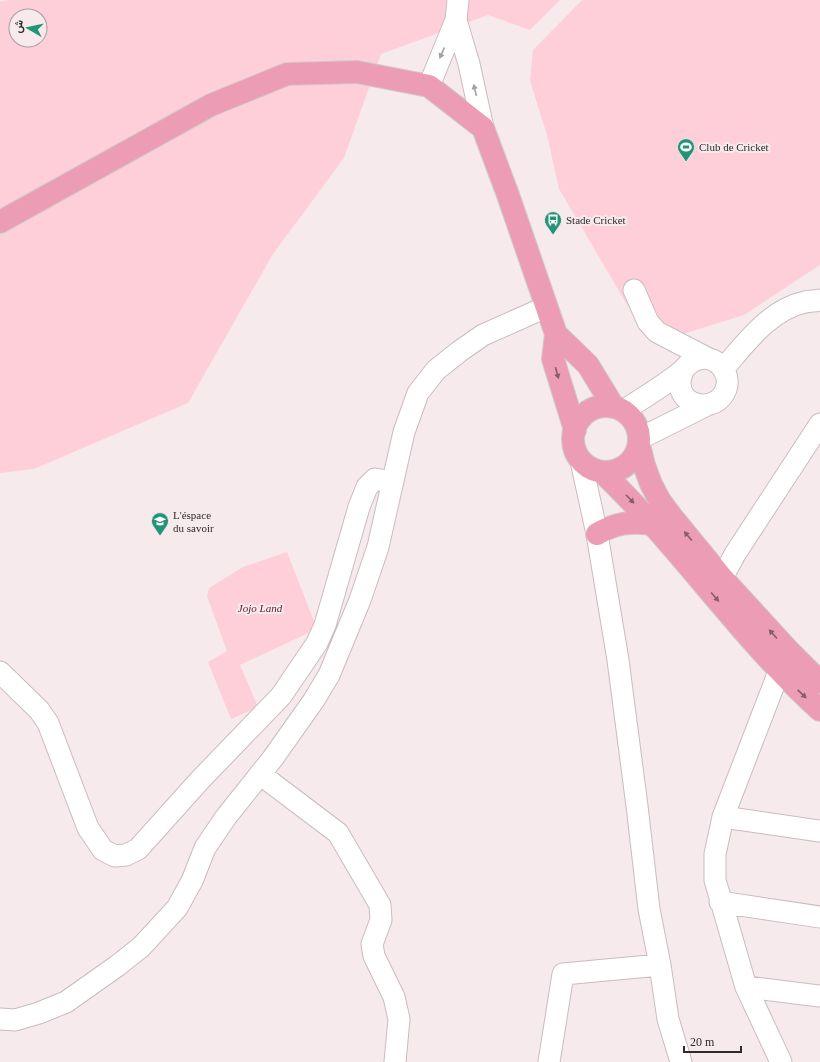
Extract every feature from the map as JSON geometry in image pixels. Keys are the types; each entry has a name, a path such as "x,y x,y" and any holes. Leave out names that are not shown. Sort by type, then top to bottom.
{"main road":[{"path":"0,222 211,105 287,74 357,72 429,86 483,128 556,334 588,365 618,408 632,418 638,428 639,442 644,465 651,484 660,501 722,578 788,650 820,682"},
{"path":"556,334 553,359 575,430"},
{"path":"618,408 601,406 589,410 580,419 575,430 573,440 581,461 591,468 602,472 614,471 626,466 634,457 639,442"},
{"path":"602,472 636,506 779,670 820,710"},
{"path":"597,534 607,528 628,522 652,524"}],"street":[{"path":"429,86 457,10"},
{"path":"457,10 483,128"},
{"path":"634,290 648,322 657,332 715,364 727,378 726,388 722,397 714,403 705,406 639,442"},
{"path":"715,364 781,311 805,302 820,300"},
{"path":"0,1019 15,1020 39,1013 66,1002 141,947 177,908 192,881 205,848 226,817 260,774 314,700 329,675 360,600 378,548 404,432 418,393 436,370 483,335 546,307"},
{"path":"618,408 659,388 683,370 689,363 698,359 715,364"},
{"path":"683,370 680,382 683,395 692,403 705,406"},
{"path":"722,578 820,424"},
{"path":"581,461 597,534 618,660 649,910 660,965 668,1020 681,1062"},
{"path":"0,672 39,710 48,723 88,828 103,850 115,856 126,855 138,849 200,780 281,696 317,643 325,625 359,508 367,487 375,479 393,482"},
{"path":"781,1062 746,987 720,902 715,880 715,854 723,817 788,650"},
{"path":"260,774 338,833 380,905 382,920 372,944 374,956 394,997 399,1019 395,1062"},
{"path":"723,817 820,831"},
{"path":"720,902 820,917"},
{"path":"549,1062 564,974 660,965"},
{"path":"746,987 820,996"}],"green space":[{"path":"8,0 560,0 530,30 488,15 381,54 344,158 273,254 188,403 34,469 0,473 0,2"},
{"name":"Club de Cricket","path":"582,0 820,0 820,265 744,315 673,337 642,330 559,189 547,135 530,81 533,50"},
{"name":"Jojo Land","path":"287,552 317,629 240,665 258,707 231,719 208,662 227,651 207,596 209,588 243,567"}],"place":[{"name":"Club de Cricket","path":"686,162"},
{"name":"Stade Cricket","path":"553,235"},
{"name":"L'éspace du savoir","path":"160,536"}]}
